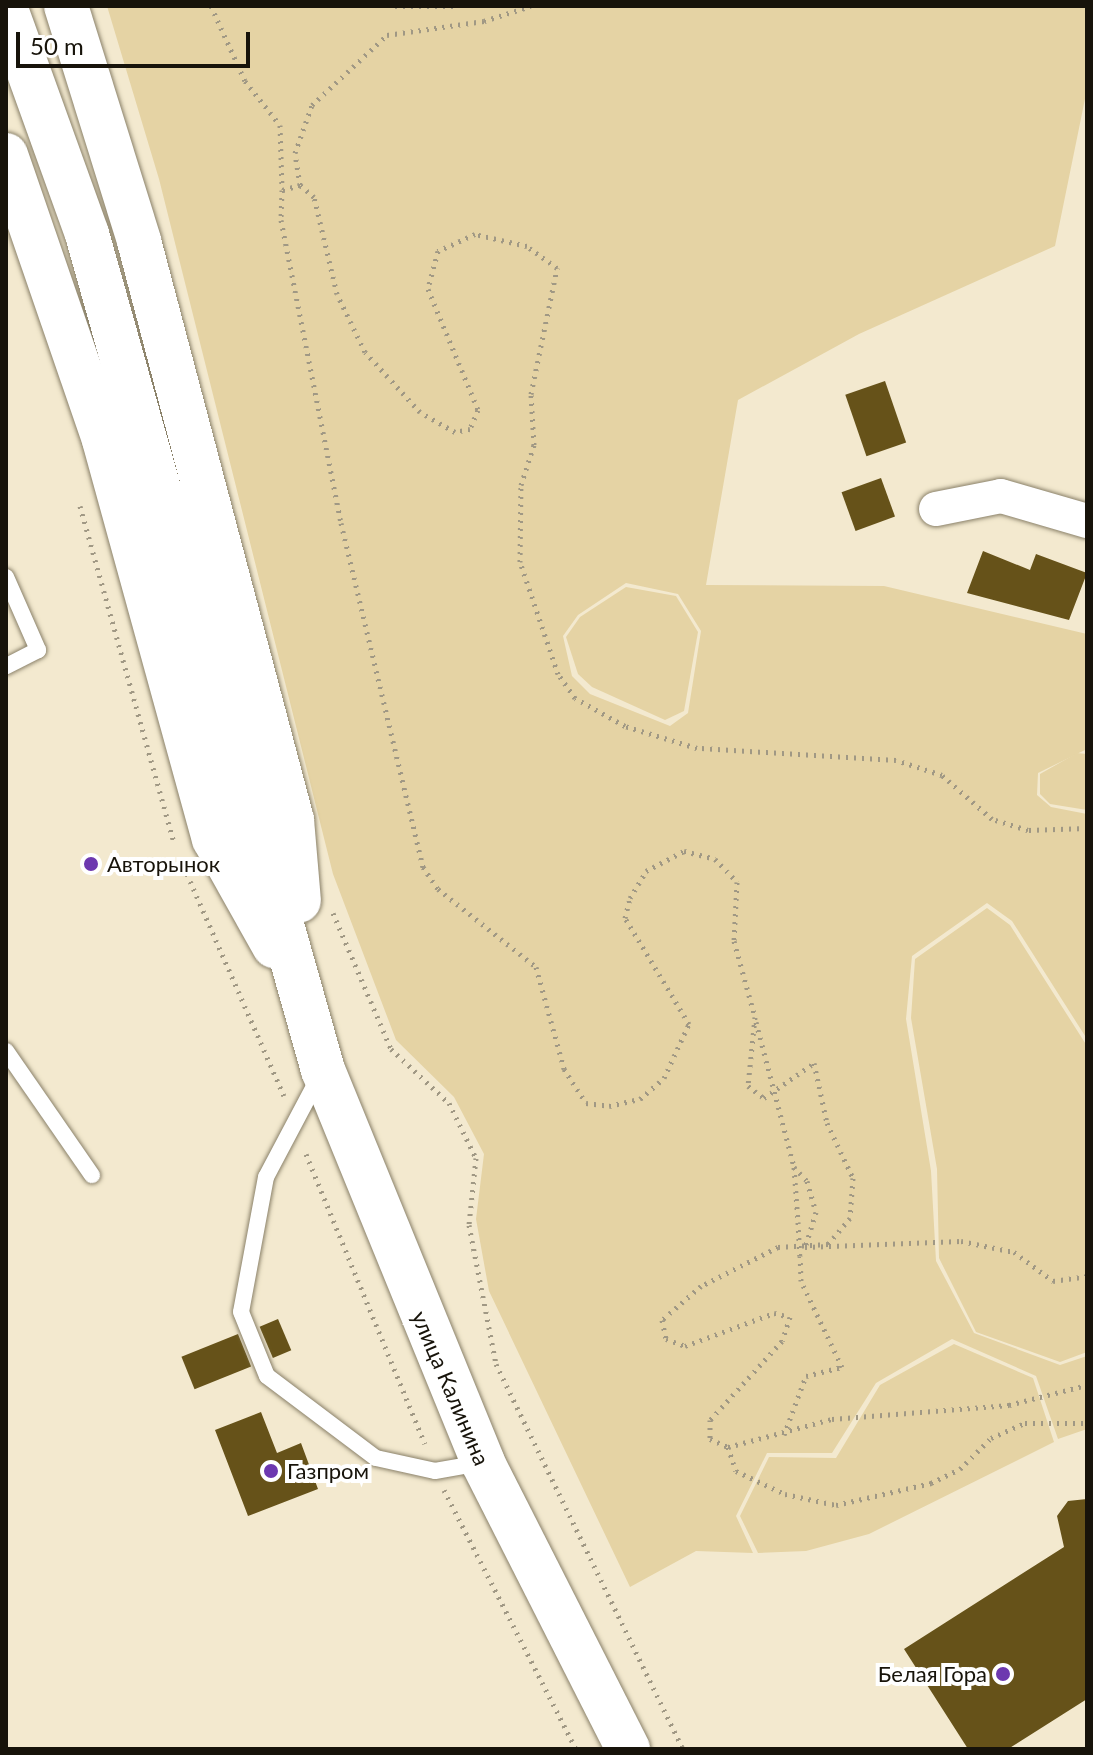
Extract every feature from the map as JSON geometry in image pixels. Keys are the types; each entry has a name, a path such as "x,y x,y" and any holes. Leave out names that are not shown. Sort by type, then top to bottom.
{"main road":[{"path":"6,9 26,53 87,234 310,1011"},
{"path":"72,13 292,820 310,1011"},
{"path":"6,156 104,440 214,839 310,1011"},
{"name":"улица Калинина","path":"310,1011 323,1070 483,1463 628,1749"}],"street":[{"path":"936,509 1001,496 1087,521"}],"lane":[{"path":"6,577 38,650 6,666"},
{"path":"6,1051 92,1175"},
{"path":"323,1070 266,1177 241,1312 267,1376 376,1458 435,1471 483,1463"}],"path":[{"path":"211,6 245,81 280,125 281,220 341,523 423,867 438,889 536,967 564,1069 586,1103 640,1099 664,1078 689,1024 625,918 646,871 684,851 715,859 737,882 734,941 779,1092 794,1167 801,1281 842,1367 806,1376 783,1436"},
{"path":"395,6 453,6"},
{"path":"531,6 444,29 387,35 312,105 295,153 300,185 314,197 337,294 365,352 420,412 455,432 470,429 478,410 428,289 438,251 475,234 527,246 557,268 531,394 534,445 521,485 520,562 558,674 575,698 625,726 697,748 896,760 942,775 992,819 1028,830 1087,828"},
{"path":"282,190 300,185"},
{"path":"77,491 178,852"},
{"path":"184,866 294,1121 435,1471 576,1749"},
{"path":"330,907 391,1049 449,1103 476,1158 469,1225 496,1364 683,1749"},
{"path":"755,1017 748,1086 764,1098 779,1092 803,1065 814,1063 827,1123 853,1178 850,1218 828,1244 805,1247"},
{"path":"794,1167 807,1181 816,1212 805,1247"},
{"path":"1087,1276 1053,1281 1014,1252 961,1241 778,1247 701,1286 662,1320 666,1339 685,1346 774,1313 790,1317 782,1341 710,1420 710,1439 728,1447 783,1436 832,1419 995,1407 1087,1385"},
{"path":"728,1447 736,1471 785,1494 836,1505 931,1483 960,1469 991,1438 1025,1423 1087,1423"}],"shaded area":[{"path":"107,6 1087,6 1087,89 1055,246 859,334 738,400 706,585 884,586 1087,634 1087,749 1038,773 1037,795 1051,807 1087,814 1087,1039 1012,921 987,903 912,956 906,1019 931,1171 936,1261 974,1333 1060,1365 1087,1356 1087,1429 1058,1439 1036,1376 952,1339 876,1383 832,1453 767,1453 736,1516 753,1553 696,1551 630,1587 489,1291 476,1219 484,1154 454,1097 396,1040 333,874 159,179","holes":["626,583 678,594 701,631 688,713 670,726 590,694 572,676 563,636 578,615"]},
{"path":"626,587 676,596 698,632 684,711 665,720 592,687 578,674 566,637 580,617"},
{"path":"1077,753 1087,754 1087,810 1050,804 1040,794 1040,774"},
{"path":"987,908 1010,925 1087,1046 1087,1352 1060,1362 976,1332 939,1258 937,1169 911,1018 915,959"},
{"path":"954,1344 1033,1378 1054,1442 869,1534 806,1551 758,1553 740,1516 769,1457 836,1458 880,1385"}],"building":[{"path":"885,381 906,442 866,456 845,395"},
{"path":"881,478 895,517 856,531 842,492"},
{"path":"983,551 1030,570 1036,554 1087,573 1069,620 967,593"},
{"path":"278,1319 291,1350 273,1358 260,1327"},
{"path":"238,1334 251,1366 195,1389 181,1357"},
{"name":"Газпром","path":"261,1412 277,1453 301,1443 318,1489 248,1516 215,1430"},
{"name":"Белая Гора","path":"1087,1499 1087,1699 1008,1749 968,1749 904,1649 1064,1547 1057,1516 1068,1501"}],"place":[{"name":"Авторынок","path":"91,864"},
{"name":"Газпром","path":"271,1471"},
{"name":"Белая Гора","path":"1003,1674"}]}
